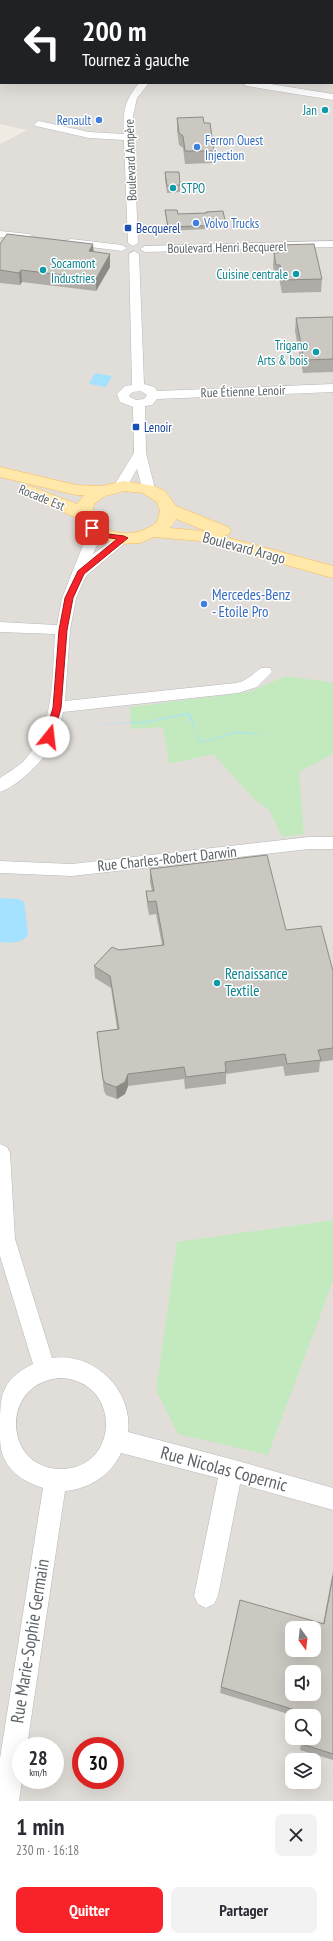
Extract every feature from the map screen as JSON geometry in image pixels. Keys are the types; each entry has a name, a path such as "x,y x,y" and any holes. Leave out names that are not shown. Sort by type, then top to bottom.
{"main road":[{"path":"0,472 76,490 100,491 120,486 148,489 158,494 166,501 169,508 168,517 166,521 153,532 143,536 124,538 106,536 87,521 84,505 90,498 100,491"},
{"name":"Rocade Est","path":"0,482 61,503 87,521"},
{"path":"169,508 210,527 333,561"},
{"name":"Boulevard Arago","path":"153,532 201,536 333,572"}],"street":[{"name":"Boulevard Ampère","path":"138,387 134,249 128,137 129,106 132,98 143,84"},
{"path":"252,84 333,97"},
{"path":"39,124 88,135 128,137"},
{"path":"0,234 38,238"},
{"path":"61,241 122,248 127,244 134,249"},
{"name":"Boulevard Henri Becquerel","path":"134,249 143,252 145,248 333,244"},
{"path":"138,387 150,390 153,395 148,402 139,404 127,401 123,394 129,389 138,387"},
{"name":"Rue Étienne Lenoir","path":"153,395 333,388"},
{"path":"139,404 140,453 148,489"},
{"path":"120,486 140,453"},
{"path":"0,786 28,766 49,737 57,708 63,630 69,598 90,545 87,521"},
{"path":"80,573 109,548 124,538"},
{"path":"0,627 63,630"},
{"path":"57,708 238,688 252,683 265,672"},
{"name":"Rue Charles-Robert Darwin","path":"0,867 72,870 309,843 333,843"},
{"path":"0,1153 5,1239 45,1370"},
{"path":"63,1368 80,1370 95,1378 107,1390 115,1405 117,1422 114,1440 106,1457 92,1471 74,1479 55,1481 38,1477 23,1468 11,1455 5,1438 2,1421 11,1399 26,1381 45,1370 63,1368"},
{"name":"Rue Nicolas Copernic","path":"114,1440 231,1470 333,1499"},
{"path":"206,1596 231,1470"},
{"name":"Rue Marie-Sophie Germain","path":"6,1801 55,1481"}],"shaded area":[{"path":"0,84 333,84 333,1801 0,1801 0,144 27,130 0,124"}],"green space":[{"path":"286,676 333,683 333,754 299,772 304,834 282,837 269,810 254,799 213,754 169,764 163,727 131,729 130,707 249,692"},
{"path":"333,1220 333,1281 268,1455 178,1434 156,1390 177,1242"}],"water":[{"path":"95,373 112,376 106,387 89,384"},
{"path":"187,713 190,714 202,742 235,732 283,735 235,733 201,743 188,714 145,723 88,724 145,722"},
{"path":"0,898 19,899 24,902 28,933 27,936 21,941 12,943 0,942"}],"building":[{"path":"203,117 204,123 210,123 214,151 185,151 183,136 179,133 177,118"},
{"path":"165,172 179,172 180,185 167,186"},
{"name":"Volvo Trucks","path":"165,210 177,210 178,214 223,211 226,225 168,227"},
{"path":"7,234 93,244 89,251 110,254 96,279 21,270 19,273 0,270 0,244"},
{"path":"314,244 322,279 283,280 280,265 276,265 274,253 278,253 276,245"},
{"name":"Trigano Arts & bois","path":"333,317 333,359 304,360 296,318"},
{"name":"Renaissance Textile","path":"267,855 286,930 321,926 333,971 333,1048 318,1050 321,1060 287,1064 285,1054 225,1062 226,1072 186,1077 184,1067 128,1074 125,1082 116,1087 105,1083 103,1079 97,1032 119,1029 110,976 94,966 112,947 119,950 164,945 156,901 148,902 146,891 154,891 150,869"},
{"path":"333,1576 333,1754 305,1745 321,1745 321,1709 292,1709 221,1687 240,1600 314,1621 285,1621 285,1657 321,1657 321,1623 324,1624"}],"place":[{"name":"Jan","path":"325,110"},
{"name":"Renault","path":"99,120"},
{"name":"Ferron Ouest Injection","path":"197,147"},
{"name":"STPO","path":"173,188"},
{"name":"Volvo Trucks","path":"196,223"},
{"name":"Becquerel","path":"128,228"},
{"name":"Socamont Industries","path":"43,270"},
{"name":"Cuisine centrale","path":"296,274"},
{"name":"Trigano Arts & bois","path":"316,352"},
{"name":"Lenoir","path":"136,427"},
{"name":"Mercedes-Benz - Etoile Pro","path":"204,604"},
{"name":"Renaissance Textile","path":"217,983"}],"route":[{"path":"49,737 57,708 63,630 69,598 80,573 109,548 124,538 106,536 92,528"}]}
